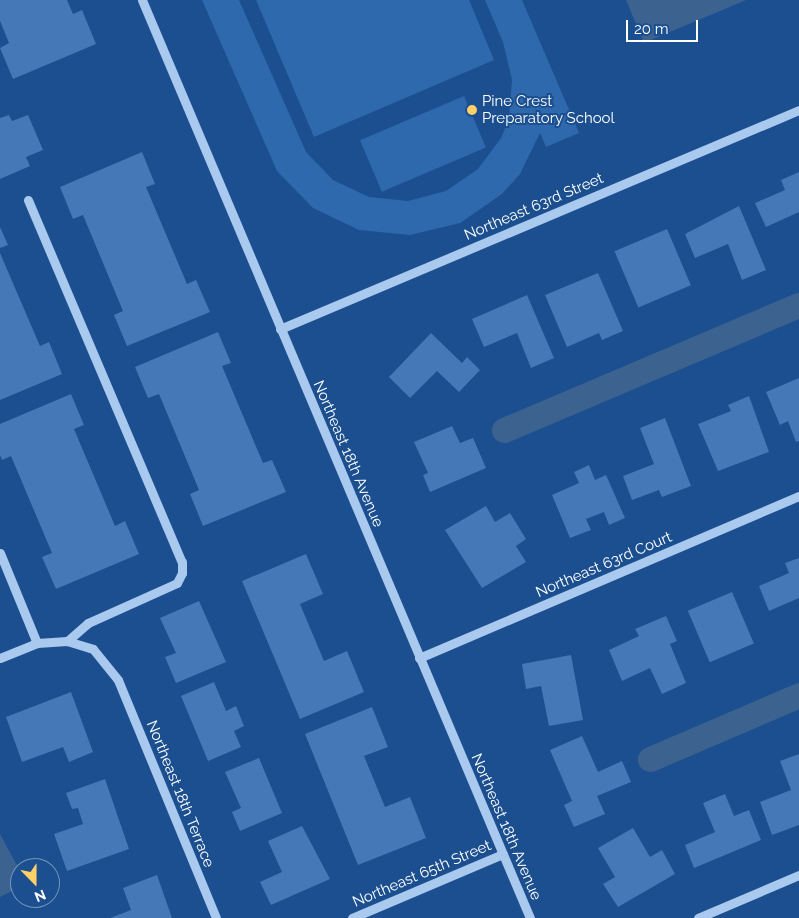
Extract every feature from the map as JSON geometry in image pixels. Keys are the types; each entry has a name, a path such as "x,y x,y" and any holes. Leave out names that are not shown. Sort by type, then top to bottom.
{"street":[{"name":"Northeast 18th Avenue","path":"142,0 530,918"},
{"name":"Northeast 63rd Street","path":"280,329 799,110"},
{"path":"0,658 37,643 67,641 88,623 177,583 182,573 182,562 28,200"},
{"name":"Northeast 63rd Court","path":"419,658 799,496"},
{"path":"0,552 37,643"},
{"name":"Northeast 18th Terrace","path":"67,641 92,649 118,680 216,918"},
{"name":"Northeast 65th Street","path":"352,918 503,854"},
{"path":"698,918 799,875"}],"shaded area":[{"path":"202,0 239,0 306,152 333,180 369,197 408,201 446,191 478,169 501,138 509,119 512,80 503,42 485,0 522,0 579,133 546,147 540,133 520,174 502,194 460,223 410,235 359,230 313,208 277,171"},
{"path":"256,0 469,0 494,60 314,137"},
{"path":"626,0 746,0 644,43"},
{"path":"464,96 486,148 382,192 360,140"},
{"path":"0,834 13,858 10,858 10,892 0,897"}],"building":[{"path":"0,0 67,0 73,14 82,10 96,44 13,79 0,48 9,43 0,21"},
{"path":"9,115 12,121 28,115 43,150 26,157 30,166 0,179 0,118"},
{"path":"142,152 155,184 146,187 187,284 196,280 210,312 127,346 114,315 123,311 83,215 73,219 60,187"},
{"path":"799,172 799,212 766,227 755,203 785,190 781,180"},
{"path":"739,206 766,270 742,280 728,244 695,258 685,234"},
{"path":"0,227 8,245 0,248"},
{"path":"667,229 691,285 638,307 615,251"},
{"path":"0,253 40,346 49,342 62,374 0,400"},
{"path":"598,273 623,331 602,340 599,333 567,347 545,295"},
{"path":"527,295 554,358 531,368 517,333 484,347 472,319"},
{"path":"218,332 231,363 222,366 263,463 272,460 286,492 203,526 190,494 199,490 159,394 148,398 135,367"},
{"path":"431,333 462,363 467,357 480,370 459,392 437,371 410,398 389,377"},
{"path":"799,378 799,441 796,442 788,421 780,425 766,392"},
{"path":"71,394 84,425 74,429 115,526 125,521 139,554 56,589 42,557 52,553 11,456 2,460 0,455 0,424"},
{"path":"749,396 769,452 718,471 698,424 731,411 728,405"},
{"path":"665,418 691,486 662,497 659,490 632,500 623,476 654,464 640,428"},
{"path":"452,426 460,443 473,438 486,468 430,492 423,475 428,473 414,442"},
{"path":"589,465 595,480 606,475 625,518 609,525 604,512 586,519 591,530 570,538 552,495 579,483 574,472"},
{"path":"486,506 495,522 510,513 526,539 516,546 526,562 482,588 445,530"},
{"path":"306,554 323,594 300,604 324,661 347,651 364,692 300,719 242,581"},
{"path":"799,558 799,598 769,611 759,586 789,573 785,563"},
{"path":"732,592 754,644 710,662 688,611"},
{"path":"199,601 226,662 176,683 165,657 176,653 160,618"},
{"path":"666,616 677,641 670,644 686,683 662,694 650,668 622,681 609,650 639,636 635,629"},
{"path":"571,655 583,720 549,726 541,686 526,689 522,664"},
{"path":"214,682 226,711 236,706 244,726 234,731 241,747 208,761 181,696"},
{"path":"71,692 93,752 69,762 63,747 22,762 6,717"},
{"path":"372,707 388,747 364,756 385,807 410,797 426,838 358,865 305,734"},
{"path":"582,736 598,772 622,761 631,782 597,796 605,814 574,827 564,805 572,801 550,750"},
{"path":"799,754 799,825 772,835 760,802 791,790 780,761"},
{"path":"259,758 282,813 240,831 232,812 241,808 225,772"},
{"path":"105,779 129,849 67,871 54,834 83,824 78,808 72,809 66,793"},
{"path":"725,794 734,816 749,810 761,840 694,868 685,845 715,832 703,803"},
{"path":"302,826 330,879 271,905 260,882 282,872 268,841"},
{"path":"633,828 650,857 662,850 675,874 618,907 603,884 615,877 598,848"},
{"path":"157,875 172,918 110,918 131,910 123,888"}],"waterway":[{"path":"504,430 799,305"},
{"path":"650,759 799,695"}],"place":[{"name":"Pine Crest Preparatory School","path":"472,110"}]}
